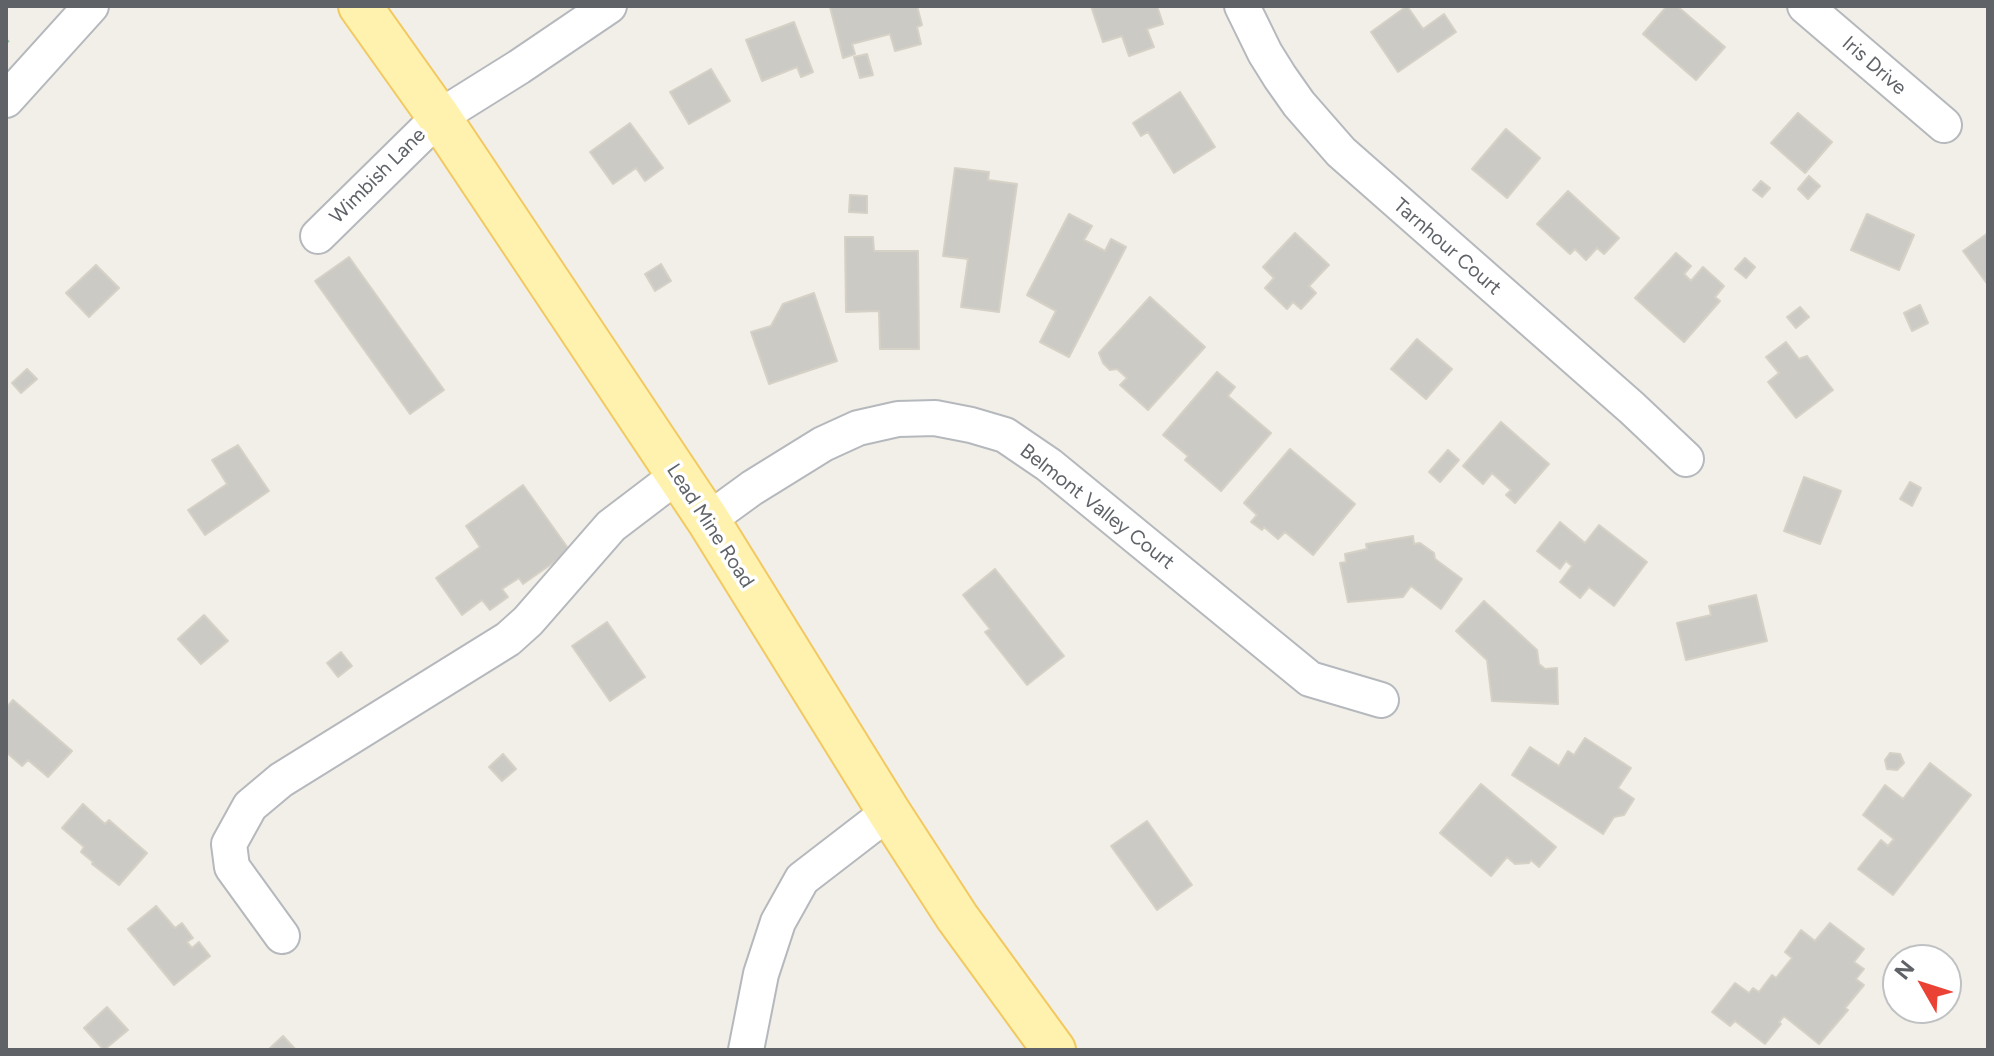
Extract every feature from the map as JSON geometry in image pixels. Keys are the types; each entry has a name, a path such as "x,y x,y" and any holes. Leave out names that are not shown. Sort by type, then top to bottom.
{"main road":[{"name":"Lead Mine Road","path":"360,6 439,117 708,520 957,917 1054,1050"}],"street":[{"path":"6,100 91,6"},
{"name":"Wimbish Lane","path":"318,236 439,117 609,6"},
{"name":"Tarnhour Court","path":"1242,6 1280,77 1341,152 1686,459"},
{"name":"Iris Drive","path":"1805,6 1944,125"},
{"name":"Belmont Valley Court","path":"708,520 752,488 823,444 858,428 898,419 935,418 971,425 1005,435 1049,465 1310,679 1381,700"},
{"path":"282,936 232,867 229,844 250,806 281,780 508,639 528,621 611,526 678,475"},
{"path":"746,1050 761,974 778,922 802,879 889,812"}],"building":[{"path":"917,6 922,25 917,27 921,44 895,51 890,34 852,44 855,54 843,58 830,7"},
{"path":"1091,6 1157,6 1163,24 1147,29 1154,47 1129,56 1122,36 1103,42"},
{"path":"1407,6 1423,29 1444,14 1456,32 1398,72 1371,32"},
{"path":"1667,6 1677,6 1725,47 1696,80 1643,34"},
{"path":"794,22 813,72 801,77 797,67 762,81 746,40"},
{"path":"867,54 873,75 860,78 854,57"},
{"path":"711,69 730,101 689,124 670,92"},
{"path":"1180,92 1215,147 1174,173 1148,132 1141,136 1133,123"},
{"path":"1798,113 1832,142 1805,173 1771,143"},
{"path":"630,123 663,168 645,181 636,168 613,184 590,152"},
{"path":"1506,129 1540,158 1507,198 1472,169"},
{"path":"955,168 989,172 988,180 1017,184 999,312 961,307 968,259 943,256"},
{"path":"1809,176 1820,186 1808,199 1798,189"},
{"path":"1761,181 1770,188 1762,197 1753,190"},
{"path":"1568,191 1619,238 1604,254 1597,248 1586,260 1575,249 1570,254 1537,224"},
{"path":"850,195 867,196 867,213 849,212"},
{"path":"1069,214 1092,226 1084,240 1105,251 1111,239 1126,247 1069,357 1040,342 1056,311 1027,295"},
{"path":"1867,214 1914,235 1899,270 1851,250"},
{"path":"1295,233 1329,265 1309,286 1316,293 1301,309 1293,302 1287,309 1265,288 1274,278 1263,267"},
{"path":"1988,233 1988,285 1963,251"},
{"path":"845,237 873,237 874,251 918,251 919,349 880,349 879,311 846,312"},
{"path":"1676,253 1691,266 1684,274 1691,281 1703,267 1724,286 1715,297 1720,301 1684,342 1635,298"},
{"path":"349,257 444,390 410,414 315,281"},
{"path":"1745,258 1755,267 1746,278 1735,269"},
{"path":"661,264 671,281 655,291 645,274"},
{"path":"96,265 119,288 89,317 66,293"},
{"path":"814,293 837,361 769,384 751,332 771,326 783,304"},
{"path":"1150,297 1205,347 1148,410 1120,385 1127,378 1117,369 1110,370 1099,353"},
{"path":"1920,305 1928,323 1912,331 1904,313"},
{"path":"1800,307 1809,317 1796,328 1787,317"},
{"path":"1417,339 1452,369 1426,399 1391,369"},
{"path":"1786,342 1799,359 1807,356 1833,390 1796,418 1768,382 1779,373 1766,357"},
{"path":"27,369 37,379 21,393 12,383"},
{"path":"1217,372 1235,387 1228,396 1271,433 1221,491 1185,460 1188,456 1163,435"},
{"path":"1501,422 1549,464 1515,503 1506,495 1511,490 1492,473 1483,484 1463,466"},
{"path":"238,445 269,491 205,535 188,510 227,484 212,460"},
{"path":"1290,449 1355,504 1313,555 1285,532 1278,539 1264,527 1262,530 1251,522 1257,515 1244,503"},
{"path":"1448,450 1459,460 1440,482 1429,472"},
{"path":"1804,477 1841,491 1820,544 1784,531"},
{"path":"1910,482 1921,488 1912,506 1900,499"},
{"path":"523,485 570,551 523,584 519,578 502,589 508,597 490,610 482,600 462,615 436,578 480,547 466,526"},
{"path":"1560,522 1585,543 1599,525 1647,562 1614,606 1589,587 1580,598 1560,582 1572,566 1566,561 1560,569 1537,551"},
{"path":"1413,536 1414,544 1420,543 1434,553 1435,559 1462,579 1441,609 1411,586 1403,597 1348,602 1340,563 1346,562 1345,554 1367,549 1366,544"},
{"path":"995,569 1064,656 1027,685 985,632 990,629 963,595"},
{"path":"1756,595 1767,641 1686,660 1677,623 1711,615 1709,606"},
{"path":"1484,601 1537,650 1539,664 1545,669 1557,668 1558,704 1492,701 1487,660 1456,631"},
{"path":"204,615 228,641 201,664 178,639"},
{"path":"607,622 645,677 610,701 572,646"},
{"path":"341,652 352,666 338,677 327,663"},
{"path":"13,700 72,751 48,777 28,760 22,766 6,752 6,708"},
{"path":"1585,738 1631,768 1618,788 1634,799 1624,815 1614,817 1603,834 1512,775 1530,747 1559,766 1568,751 1574,755"},
{"path":"1890,753 1900,754 1904,763 1897,770 1887,769 1885,760"},
{"path":"503,754 516,769 502,781 489,767"},
{"path":"1930,763 1971,795 1893,895 1858,869 1881,840 1888,846 1894,839 1863,815 1885,785 1903,799"},
{"path":"1481,784 1556,847 1539,867 1531,860 1529,863 1515,864 1507,857 1491,876 1440,833"},
{"path":"83,804 105,824 109,820 147,853 119,885 92,864 81,852 84,847 62,828"},
{"path":"1147,821 1192,885 1157,910 1111,846"},
{"path":"156,906 175,928 182,923 193,938 187,942 192,948 199,942 210,956 174,985 128,929"},
{"path":"1830,923 1864,949 1854,962 1864,969 1856,979 1864,985 1845,1008 1848,1010 1819,1044 1784,1016 1765,1044 1735,1021 1730,1026 1712,1012 1735,983 1749,993 1753,988 1759,992 1772,975 1776,978 1792,958 1785,952 1801,930 1815,941"},
{"path":"107,1007 128,1030 104,1050 84,1028"},
{"path":"283,1036 296,1050 268,1050"}]}
